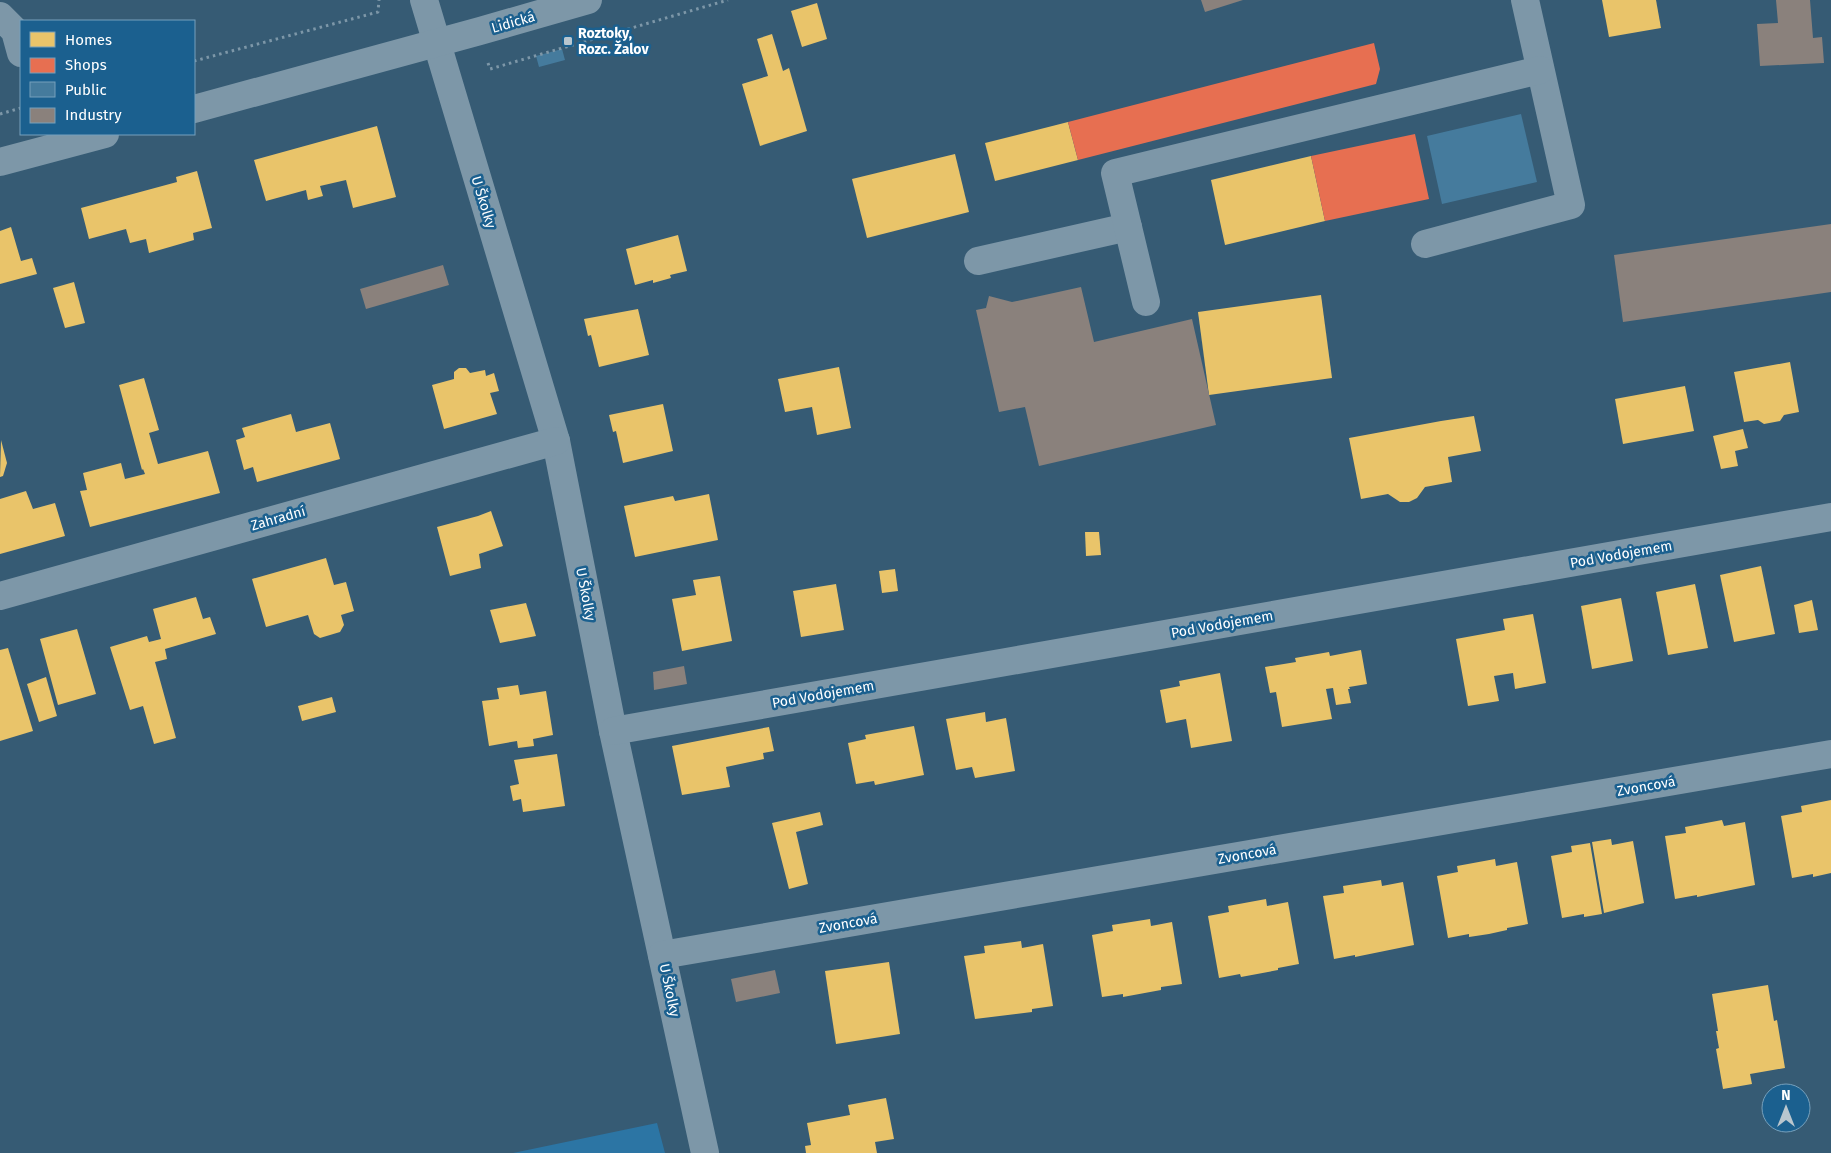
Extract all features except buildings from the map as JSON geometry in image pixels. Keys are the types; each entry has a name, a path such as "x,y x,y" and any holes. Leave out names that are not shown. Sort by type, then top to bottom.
{"street":[{"name":"U Školky","path":"424,0 556,441 613,731 705,1153"},
{"name":"Lidická","path":"195,110 588,0"},
{"path":"1425,244 1571,206 1524,0"},
{"path":"0,16 16,31 20,49"},
{"path":"1146,302 1115,173 1540,70"},
{"path":"0,162 45,142 98,135"},
{"path":"978,261 1128,227"},
{"name":"Zahradní","path":"0,596 556,441"},
{"name":"Pod Vodojemem","path":"613,731 1831,517"},
{"name":"Zvoncová","path":"662,955 1831,754"}],"path":[{"path":"195,62 378,12 379,0"},
{"path":"0,114 20,108"}],"shaded area":[{"path":"657,1123 665,1153 513,1153"}],"place":[{"name":"Roztoky, Rozc. Žalov","path":"568,41"}]}
